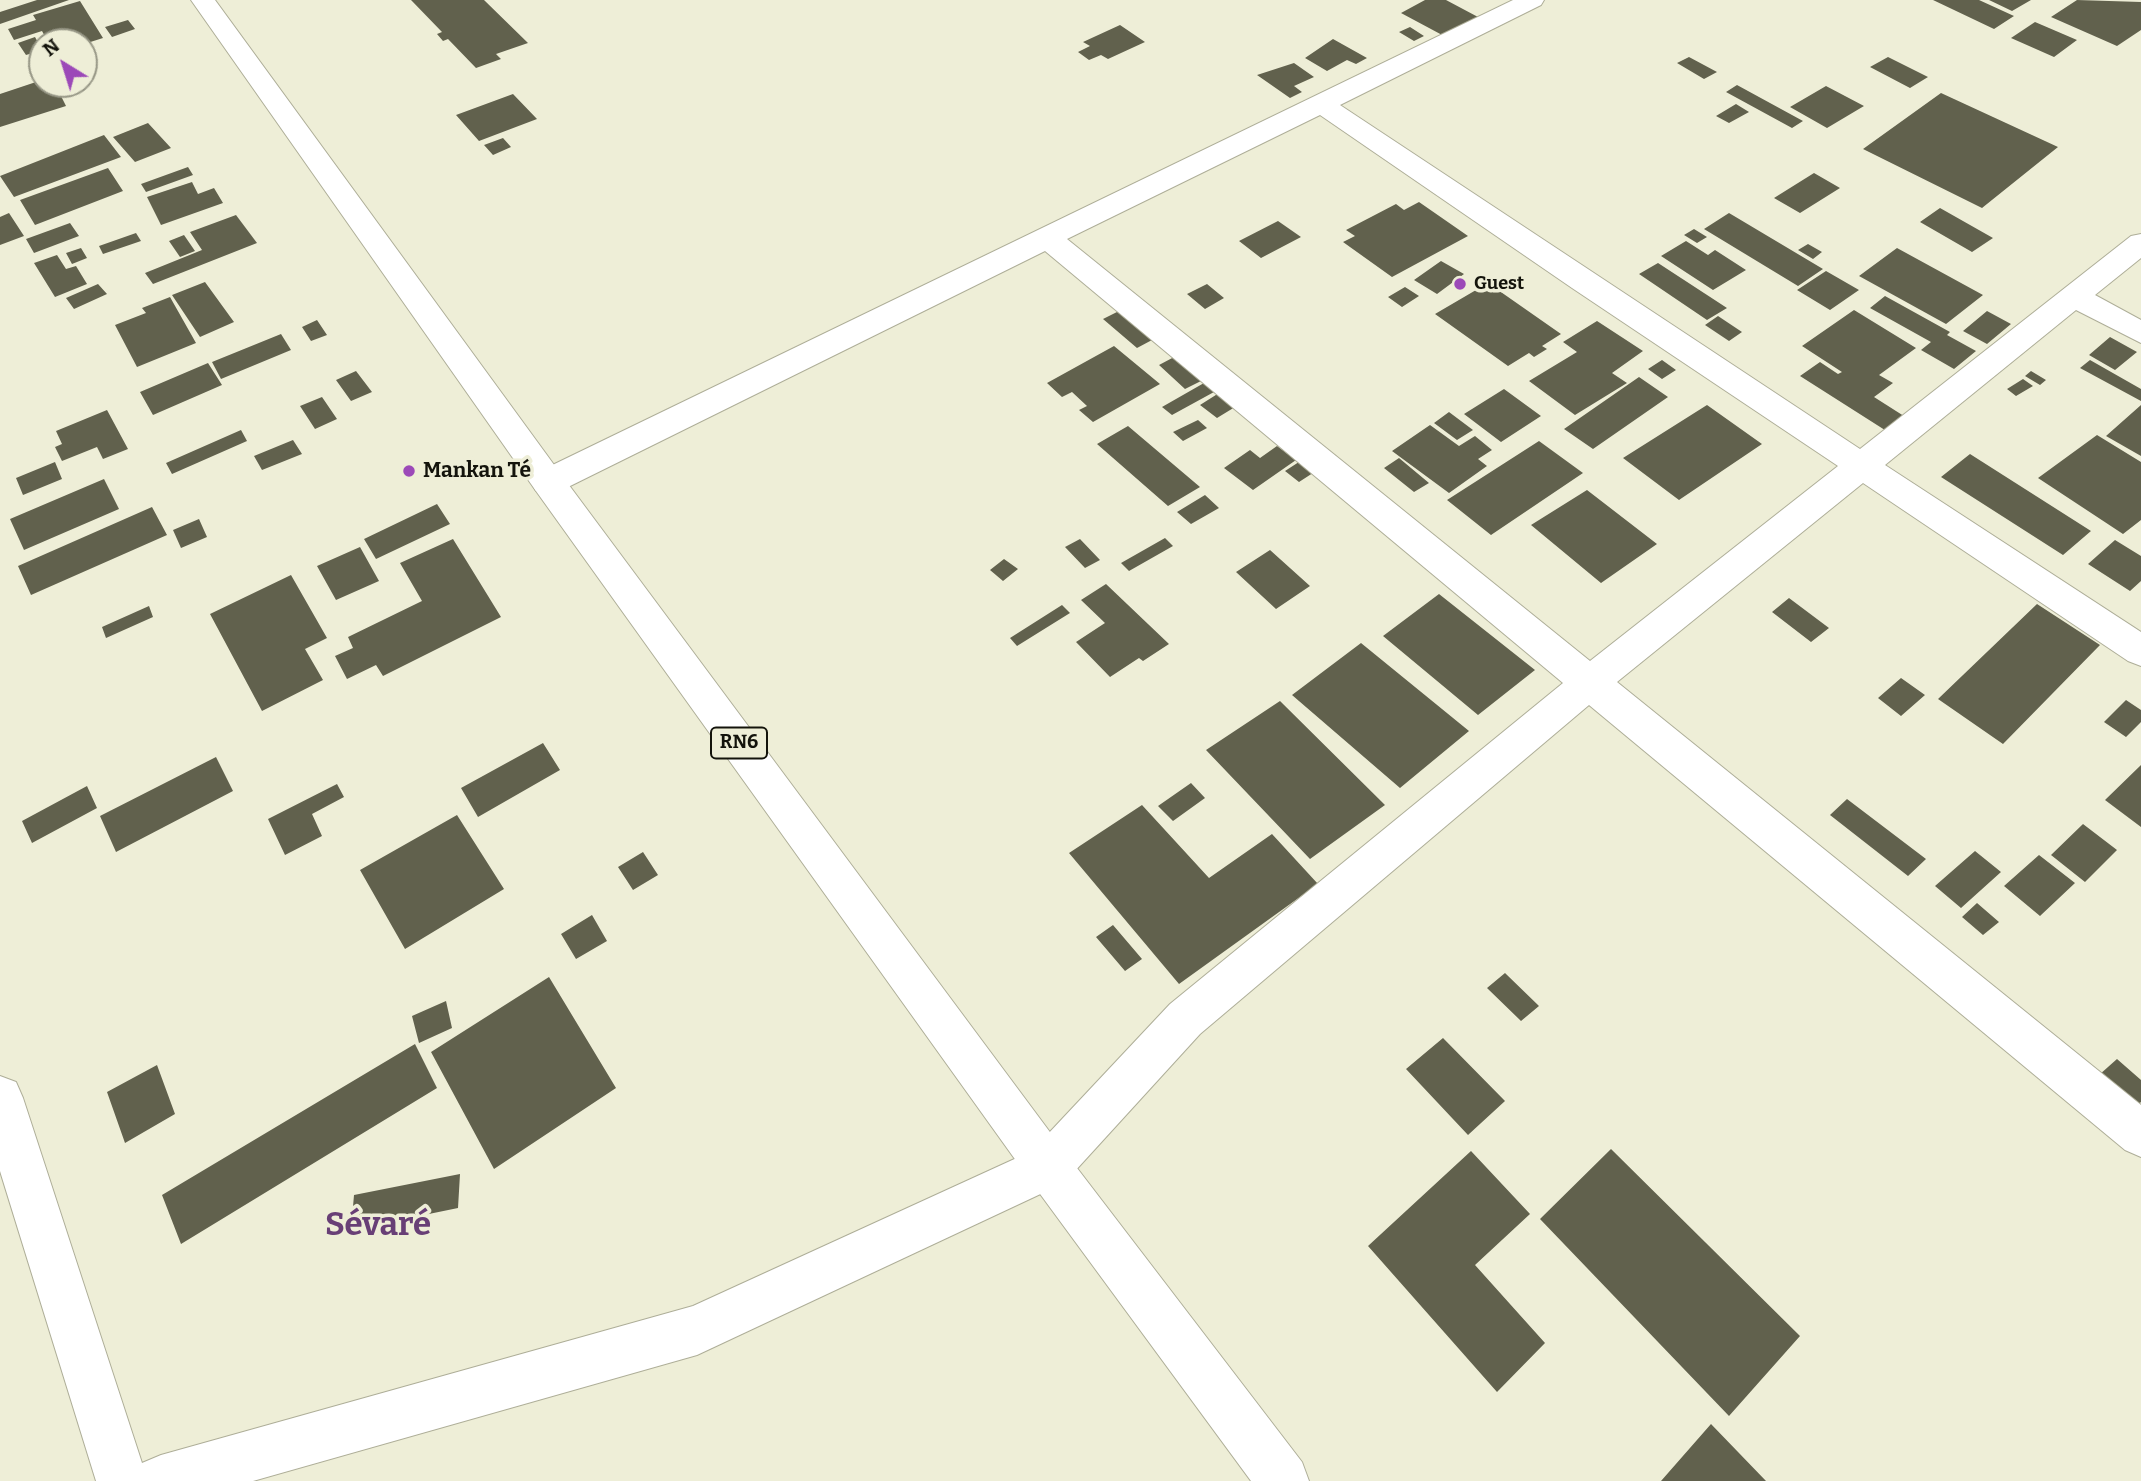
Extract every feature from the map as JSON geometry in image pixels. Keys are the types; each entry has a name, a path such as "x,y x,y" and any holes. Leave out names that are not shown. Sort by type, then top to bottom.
{"street":[{"name":"RN6","path":"203,0 548,482 1048,1167 1283,1481"},
{"path":"548,482 1532,0"},
{"path":"1320,103 2141,651"},
{"path":"1046,237 2141,1134"},
{"path":"161,1481 697,1330 1048,1167 1185,1019 1589,683 2141,243"},
{"path":"2074,296 2141,332"},
{"path":"0,1098 122,1481"}],"building":[{"path":"37,0 69,0 0,24 0,12"},
{"path":"411,0 484,0 528,43 496,54 501,59 476,68 448,39 443,41 437,34 442,32"},
{"path":"1425,0 1446,0 1478,17 1444,36 1401,13"},
{"path":"1933,0 1979,0 2014,16 1994,29"},
{"path":"1989,0 2031,0 2012,11"},
{"path":"2077,0 2141,2 2141,30 2117,46 2051,17"},
{"path":"80,1 97,28 28,28 28,36 14,40 8,29 36,20 33,15"},
{"path":"128,20 135,29 112,37 105,27"},
{"path":"2035,22 2077,40 2054,57 2011,38"},
{"path":"1120,25 1145,42 1108,59 1101,55 1089,60 1078,52 1090,46 1083,42"},
{"path":"1410,27 1424,36 1414,41 1399,32"},
{"path":"28,39 28,54 26,55 18,43"},
{"path":"1333,39 1367,58 1356,64 1347,60 1327,71 1305,58"},
{"path":"1689,57 1717,72 1704,79 1677,63"},
{"path":"1888,57 1928,77 1910,88 1870,67"},
{"path":"1294,63 1314,77 1294,86 1302,92 1290,98 1257,75"},
{"path":"28,85 28,98 62,98 66,106 0,127 0,94"},
{"path":"1737,85 1803,121 1792,128 1726,92"},
{"path":"1826,86 1864,106 1827,128 1790,107"},
{"path":"1941,93 2058,147 1982,208 1863,149"},
{"path":"513,94 537,119 479,141 456,115"},
{"path":"1736,104 1749,112 1729,123 1716,116"},
{"path":"148,123 171,148 135,162 113,137"},
{"path":"104,135 121,157 14,197 0,176"},
{"path":"503,138 511,147 493,155 484,145"},
{"path":"188,167 193,175 146,192 141,184"},
{"path":"108,168 123,191 35,225 20,200"},
{"path":"1814,173 1840,188 1800,213 1774,198"},
{"path":"192,182 198,194 214,188 223,203 161,225 147,197"},
{"path":"1419,202 1468,236 1392,277 1343,242 1355,236 1346,230 1396,204 1404,210"},
{"path":"1940,208 1993,238 1972,252 1920,222"},
{"path":"9,213 24,236 0,245 0,217"},
{"path":"1729,213 1823,269 1798,286 1704,229"},
{"path":"236,215 257,243 153,284 145,273 202,250 190,232"},
{"path":"1278,221 1301,237 1261,258 1239,241"},
{"path":"70,223 79,236 34,253 26,239"},
{"path":"1694,229 1707,237 1697,243 1684,235"},
{"path":"136,233 141,241 103,254 99,246"},
{"path":"184,235 195,251 180,257 169,241"},
{"path":"1686,241 1708,255 1715,250 1746,270 1713,290 1661,256"},
{"path":"1808,244 1822,252 1813,259 1798,250"},
{"path":"81,248 87,258 72,264 66,253"},
{"path":"1897,248 1983,295 1946,324 1859,276"},
{"path":"57,255 66,269 76,266 87,284 55,297 34,263"},
{"path":"1441,261 1464,274 1437,294 1414,280"},
{"path":"1658,263 1727,308 1707,320 1639,274"},
{"path":"1826,271 1859,290 1830,310 1797,290"},
{"path":"205,282 234,322 200,337 172,295"},
{"path":"1488,283 1561,334 1542,346 1547,349 1534,357 1529,353 1508,366 1435,314"},
{"path":"98,284 107,294 74,309 66,298"},
{"path":"1207,284 1224,298 1205,309 1187,294"},
{"path":"1405,287 1419,296 1402,307 1388,297"},
{"path":"1885,296 1950,332 1947,335 1976,351 1954,369 1921,350 1931,342 1870,308"},
{"path":"170,297 196,343 137,367 115,325 146,313 142,308"},
{"path":"1854,310 1916,348 1879,375 1893,383 1874,397 1907,418 1888,432 1800,376 1820,362 1838,374 1842,372 1802,346"},
{"path":"1119,311 1152,340 1137,348 1103,319"},
{"path":"1987,311 2011,324 1987,344 1963,331"},
{"path":"1718,316 1742,332 1729,341 1705,325"},
{"path":"317,320 327,335 311,341 302,327"},
{"path":"1597,321 1643,351 1612,373 1627,383 1575,415 1529,381 1577,352 1563,342"},
{"path":"281,334 291,350 221,379 212,362"},
{"path":"2110,337 2137,352 2115,370 2089,355"},
{"path":"1114,346 1160,384 1093,422 1079,410 1087,406 1072,392 1062,397 1047,383"},
{"path":"1176,356 1203,380 1185,389 1159,365"},
{"path":"1662,360 1676,370 1662,379 1648,369"},
{"path":"2090,360 2141,389 2141,401 2080,368"},
{"path":"208,363 222,385 153,415 140,392"},
{"path":"356,371 372,392 351,401 336,380"},
{"path":"2031,371 2046,380 2040,385 2025,376"},
{"path":"1639,377 1668,397 1593,449 1564,429"},
{"path":"2023,379 2033,386 2016,396 2007,389"},
{"path":"1204,383 1214,392 1172,415 1162,407"},
{"path":"1504,389 1541,416 1501,442 1464,414"},
{"path":"1219,393 1235,407 1217,418 1200,405"},
{"path":"322,397 337,419 315,429 300,406"},
{"path":"1707,405 1762,444 1679,500 1623,458"},
{"path":"2141,405 2141,456 2106,436"},
{"path":"107,410 128,449 103,459 97,447 62,461 55,447 62,444 56,431"},
{"path":"1449,412 1473,430 1457,440 1434,423"},
{"path":"1198,420 1207,428 1183,441 1173,432"},
{"path":"1430,425 1459,446 1475,436 1492,450 1478,459 1487,466 1449,493 1392,451"},
{"path":"1128,426 1200,487 1168,506 1097,444"},
{"path":"241,430 247,441 172,474 166,463"},
{"path":"2097,435 2141,462 2141,520 2123,534 2038,478"},
{"path":"293,440 302,454 262,470 254,456"},
{"path":"1539,441 1583,473 1491,535 1447,500"},
{"path":"1277,446 1296,460 1253,490 1224,468 1250,450 1260,458"},
{"path":"1970,454 2091,531 2063,555 1941,477"},
{"path":"1399,458 1429,483 1414,492 1384,468"},
{"path":"1302,460 1316,471 1299,482 1285,471"},
{"path":"55,462 62,479 23,495 16,478"},
{"path":"104,479 119,509 24,550 10,519"},
{"path":"1587,490 1657,544 1601,583 1531,525"},
{"path":"1205,495 1219,508 1191,524 1177,512"},
{"path":"437,504 450,524 376,559 364,539"},
{"path":"152,507 167,535 31,595 18,566"},
{"path":"199,519 207,537 181,548 173,530"},
{"path":"1165,538 1173,546 1129,571 1121,563"},
{"path":"453,539 501,617 383,676 376,665 347,679 335,656 353,648 348,637 422,601 400,563"},
{"path":"1080,539 1100,560 1085,568 1065,547"},
{"path":"2115,540 2141,556 2141,581 2130,591 2088,564"},
{"path":"360,547 379,581 336,600 317,566"},
{"path":"1270,550 1310,586 1276,609 1236,572"},
{"path":"1004,559 1018,569 1003,581 990,570"},
{"path":"291,575 327,638 305,649 323,680 262,711 210,614"},
{"path":"1106,584 1169,644 1143,661 1139,658 1110,677 1076,642 1105,623 1081,600"},
{"path":"1439,594 1535,670 1478,715 1383,636"},
{"path":"1789,598 1829,628 1811,642 1772,612"},
{"path":"2037,604 2100,645 2003,744 1938,699"},
{"path":"1062,605 1070,613 1017,646 1010,638"},
{"path":"149,606 153,617 106,638 102,627"},
{"path":"1361,643 1469,731 1400,788 1292,695"},
{"path":"1901,678 1925,695 1901,716 1878,698"},
{"path":"2126,700 2141,710 2141,722 2126,737 2104,722"},
{"path":"1280,701 1385,805 1310,859 1206,750"},
{"path":"543,743 560,770 478,817 461,788"},
{"path":"216,757 233,791 116,852 100,816"},
{"path":"2141,765 2141,827 2105,800"},
{"path":"1191,783 1205,798 1173,821 1158,806"},
{"path":"337,784 344,797 312,814 322,836 285,855 268,819"},
{"path":"87,786 97,808 32,843 22,821"},
{"path":"1847,799 1926,859 1908,876 1830,815"},
{"path":"1142,805 1209,878 1272,834 1318,884 1179,984 1069,853"},
{"path":"457,815 504,889 405,949 360,870"},
{"path":"2083,824 2117,850 2085,882 2051,855"},
{"path":"1975,851 2001,872 1961,908 1935,886"},
{"path":"643,852 658,875 633,890 618,867"},
{"path":"2039,855 2075,883 2040,916 2004,886"},
{"path":"1977,903 1999,922 1983,935 1962,917"},
{"path":"592,915 607,941 576,959 561,934"},
{"path":"1113,925 1142,959 1125,971 1096,937"},
{"path":"1505,973 1539,1006 1521,1021 1487,988"},
{"path":"549,977 616,1088 494,1169 431,1052"},
{"path":"446,1001 452,1028 419,1043 412,1016"},
{"path":"1443,1038 1505,1101 1468,1135 1406,1069"},
{"path":"415,1044 437,1088 181,1244 162,1195"},
{"path":"2117,1059 2141,1080 2141,1102 2135,1107 2099,1075"},
{"path":"157,1065 175,1114 125,1143 107,1092"},
{"path":"1611,1149 1800,1336 1729,1416 1540,1219"},
{"path":"1471,1151 1530,1214 1475,1265 1545,1343 1497,1392 1368,1246"},
{"path":"460,1174 458,1208 351,1230 354,1195"},
{"path":"1711,1424 1766,1481 1661,1481"}],"place":[{"name":"Guest","path":"1460,284"},
{"name":"Mankan Té","path":"409,471"}],"district":[{"name":"Sévaré","path":"378,1226"}]}
